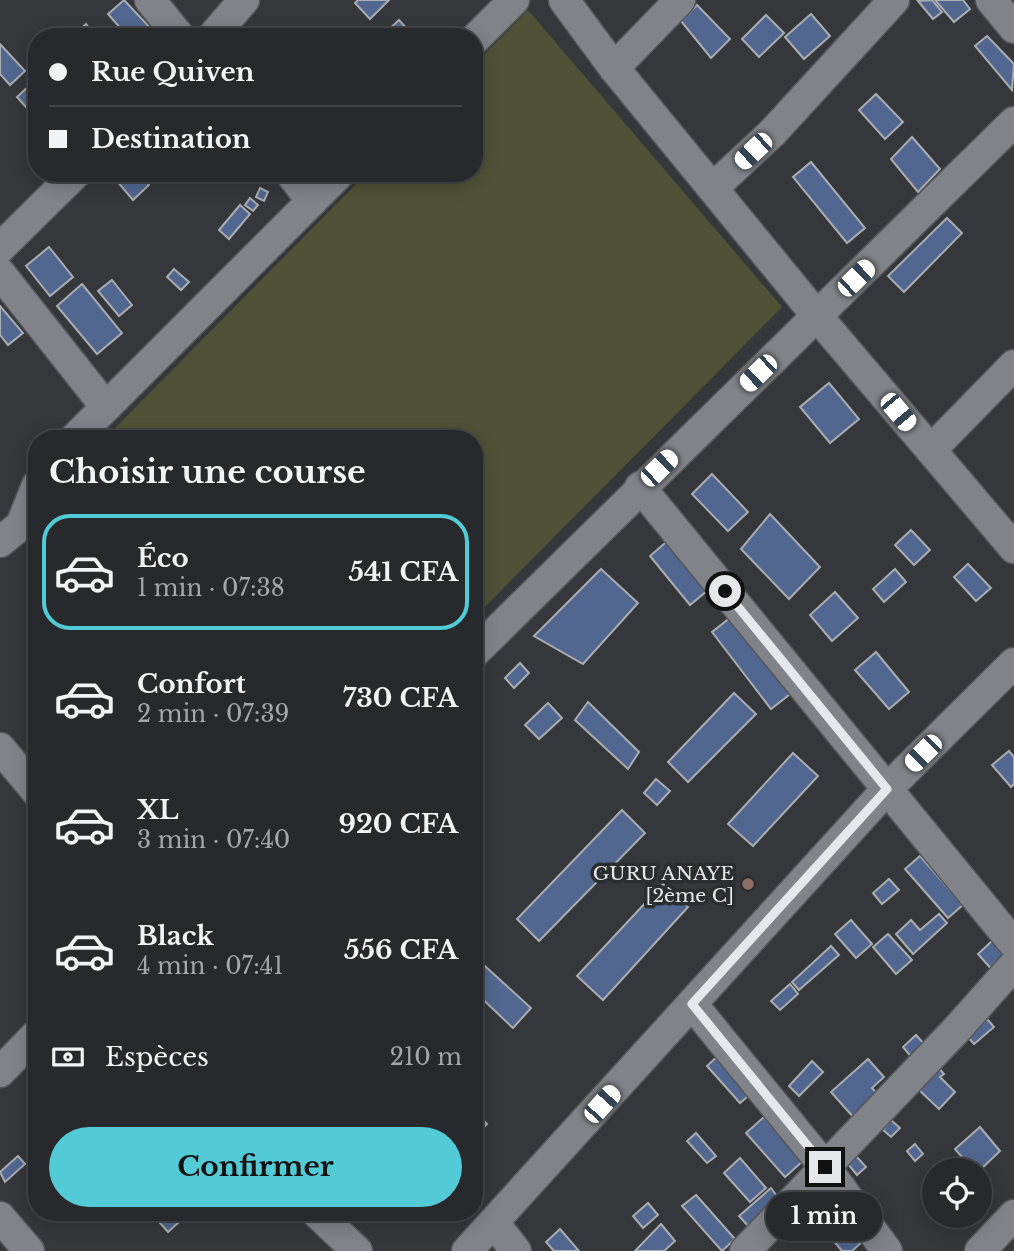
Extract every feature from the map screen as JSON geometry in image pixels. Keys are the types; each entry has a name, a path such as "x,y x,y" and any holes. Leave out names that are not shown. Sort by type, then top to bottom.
{"street":[{"path":"150,0 173,28"},
{"path":"220,28 244,0"},
{"path":"483,31 514,0"},
{"path":"564,0 614,68 817,316 1014,548"},
{"path":"614,68 680,0"},
{"path":"714,187 772,133 894,0"},
{"path":"991,0 1014,28"},
{"path":"483,644 1014,122"},
{"path":"0,248 67,182"},
{"path":"297,182 312,201"},
{"path":"82,430 331,182"},
{"path":"0,273 105,406"},
{"path":"931,450 1014,365"},
{"path":"640,487 1014,944"},
{"path":"0,542 21,525 28,508"},
{"path":"467,1251 887,789 1014,663"},
{"path":"5,765 28,784"},
{"path":"745,1251 957,1030 1014,965"},
{"path":"692,1004 825,1167 887,1251"},
{"path":"0,1072 28,1043"},
{"path":"980,1251 1014,1214"},
{"path":"0,1217 29,1251"},
{"path":"325,1221 357,1251"},
{"path":"494,1223 516,1251"}],"green space":[{"path":"528,10 782,307 483,609 483,430 113,430 358,182 483,182 483,56"}],"building":[{"path":"124,0 150,28 120,28 108,14"},
{"path":"358,0 389,0 370,19 355,3"},
{"path":"932,0 942,12 933,19 918,1"},
{"path":"935,0 963,0 970,9 954,22"},
{"path":"697,5 730,39 711,58 681,21"},
{"path":"811,14 830,36 804,59 785,37"},
{"path":"766,15 784,33 759,57 742,39"},
{"path":"399,20 406,28 390,28"},
{"path":"987,36 1014,64 1012,90 975,46"},
{"path":"0,44 25,71 10,85 0,74"},
{"path":"28,87 28,109 17,97"},
{"path":"876,94 903,122 885,139 859,110"},
{"path":"912,137 940,169 918,192 891,159"},
{"path":"811,162 865,228 847,243 793,177"},
{"path":"118,182 146,182 149,185 133,200"},
{"path":"260,188 268,192 264,201 256,197"},
{"path":"250,198 258,205 253,211 245,205"},
{"path":"240,205 250,214 229,239 219,230"},
{"path":"947,218 962,233 904,292 888,276"},
{"path":"49,247 73,277 50,296 26,266"},
{"path":"174,269 189,282 181,290 167,277"},
{"path":"112,280 132,305 119,316 98,291"},
{"path":"82,284 122,333 97,354 57,306"},
{"path":"0,306 23,333 8,345 0,335"},
{"path":"829,383 859,419 830,443 800,407"},
{"path":"712,474 748,512 728,531 692,494"},
{"path":"770,514 820,567 789,599 741,549"},
{"path":"911,530 930,550 914,565 895,545"},
{"path":"673,536 714,585 690,605 650,556"},
{"path":"968,564 991,588 976,601 954,577"},
{"path":"601,569 638,603 583,664 534,636"},
{"path":"895,569 906,582 884,602 873,589"},
{"path":"835,592 858,618 832,641 810,615"},
{"path":"735,614 794,691 771,709 712,632"},
{"path":"876,652 909,692 889,709 855,670"},
{"path":"520,663 529,673 514,688 505,678"},
{"path":"734,693 756,714 688,782 668,762"},
{"path":"588,702 639,752 628,769 575,720"},
{"path":"548,703 562,718 539,739 525,725"},
{"path":"1009,751 1014,757 1014,784 1011,787 992,765"},
{"path":"793,753 818,776 753,846 728,824"},
{"path":"656,779 670,791 657,805 644,793"},
{"path":"622,810 645,833 539,941 517,919"},
{"path":"920,856 963,905 948,918 905,869"},
{"path":"889,879 899,890 882,904 873,893"},
{"path":"663,884 688,907 603,1000 577,976"},
{"path":"939,914 947,923 913,954 896,934 911,920 920,930"},
{"path":"851,920 872,944 856,958 835,934"},
{"path":"888,934 912,960 896,974 873,947"},
{"path":"992,941 1008,960 994,972 978,954"},
{"path":"831,946 839,955 799,990 792,982"},
{"path":"483,964 531,1008 513,1028 483,1000"},
{"path":"790,984 798,994 780,1010 771,1001"},
{"path":"987,1019 994,1027 974,1044 968,1037"},
{"path":"916,1035 927,1047 913,1059 903,1047"},
{"path":"721,1053 754,1091 740,1103 707,1066"},
{"path":"868,1059 884,1077 872,1088 880,1097 855,1119 831,1092"},
{"path":"812,1061 823,1072 799,1096 789,1086"},
{"path":"938,1067 944,1074 940,1077 955,1092 939,1109 918,1089"},
{"path":"764,1117 803,1161 785,1177 746,1133"},
{"path":"891,1120 900,1128 891,1137 883,1130"},
{"path":"980,1127 1000,1151 992,1159 963,1158 955,1149"},
{"path":"696,1133 716,1156 707,1163 687,1141"},
{"path":"915,1144 923,1154 915,1161 907,1151"},
{"path":"18,1156 25,1164 5,1182 0,1172"},
{"path":"856,1156 866,1167 857,1175 847,1163"},
{"path":"740,1158 766,1188 750,1202 724,1173"},
{"path":"771,1188 781,1201 750,1228 739,1216"},
{"path":"823,1192 830,1201 815,1214 807,1205"},
{"path":"696,1195 735,1239 722,1251 682,1206"},
{"path":"648,1203 658,1215 643,1228 633,1216"},
{"path":"836,1208 863,1241 852,1251 842,1251 819,1223"},
{"path":"158,1221 180,1221 168,1232"},
{"path":"661,1224 675,1241 664,1251 635,1251"},
{"path":"560,1229 579,1251 554,1251 546,1242"}],"place":[{"name":"GURU ANAYE [2ème C]","path":"748,884"}],"route":[{"path":"725,591 887,789 692,1004 825,1167"}]}
